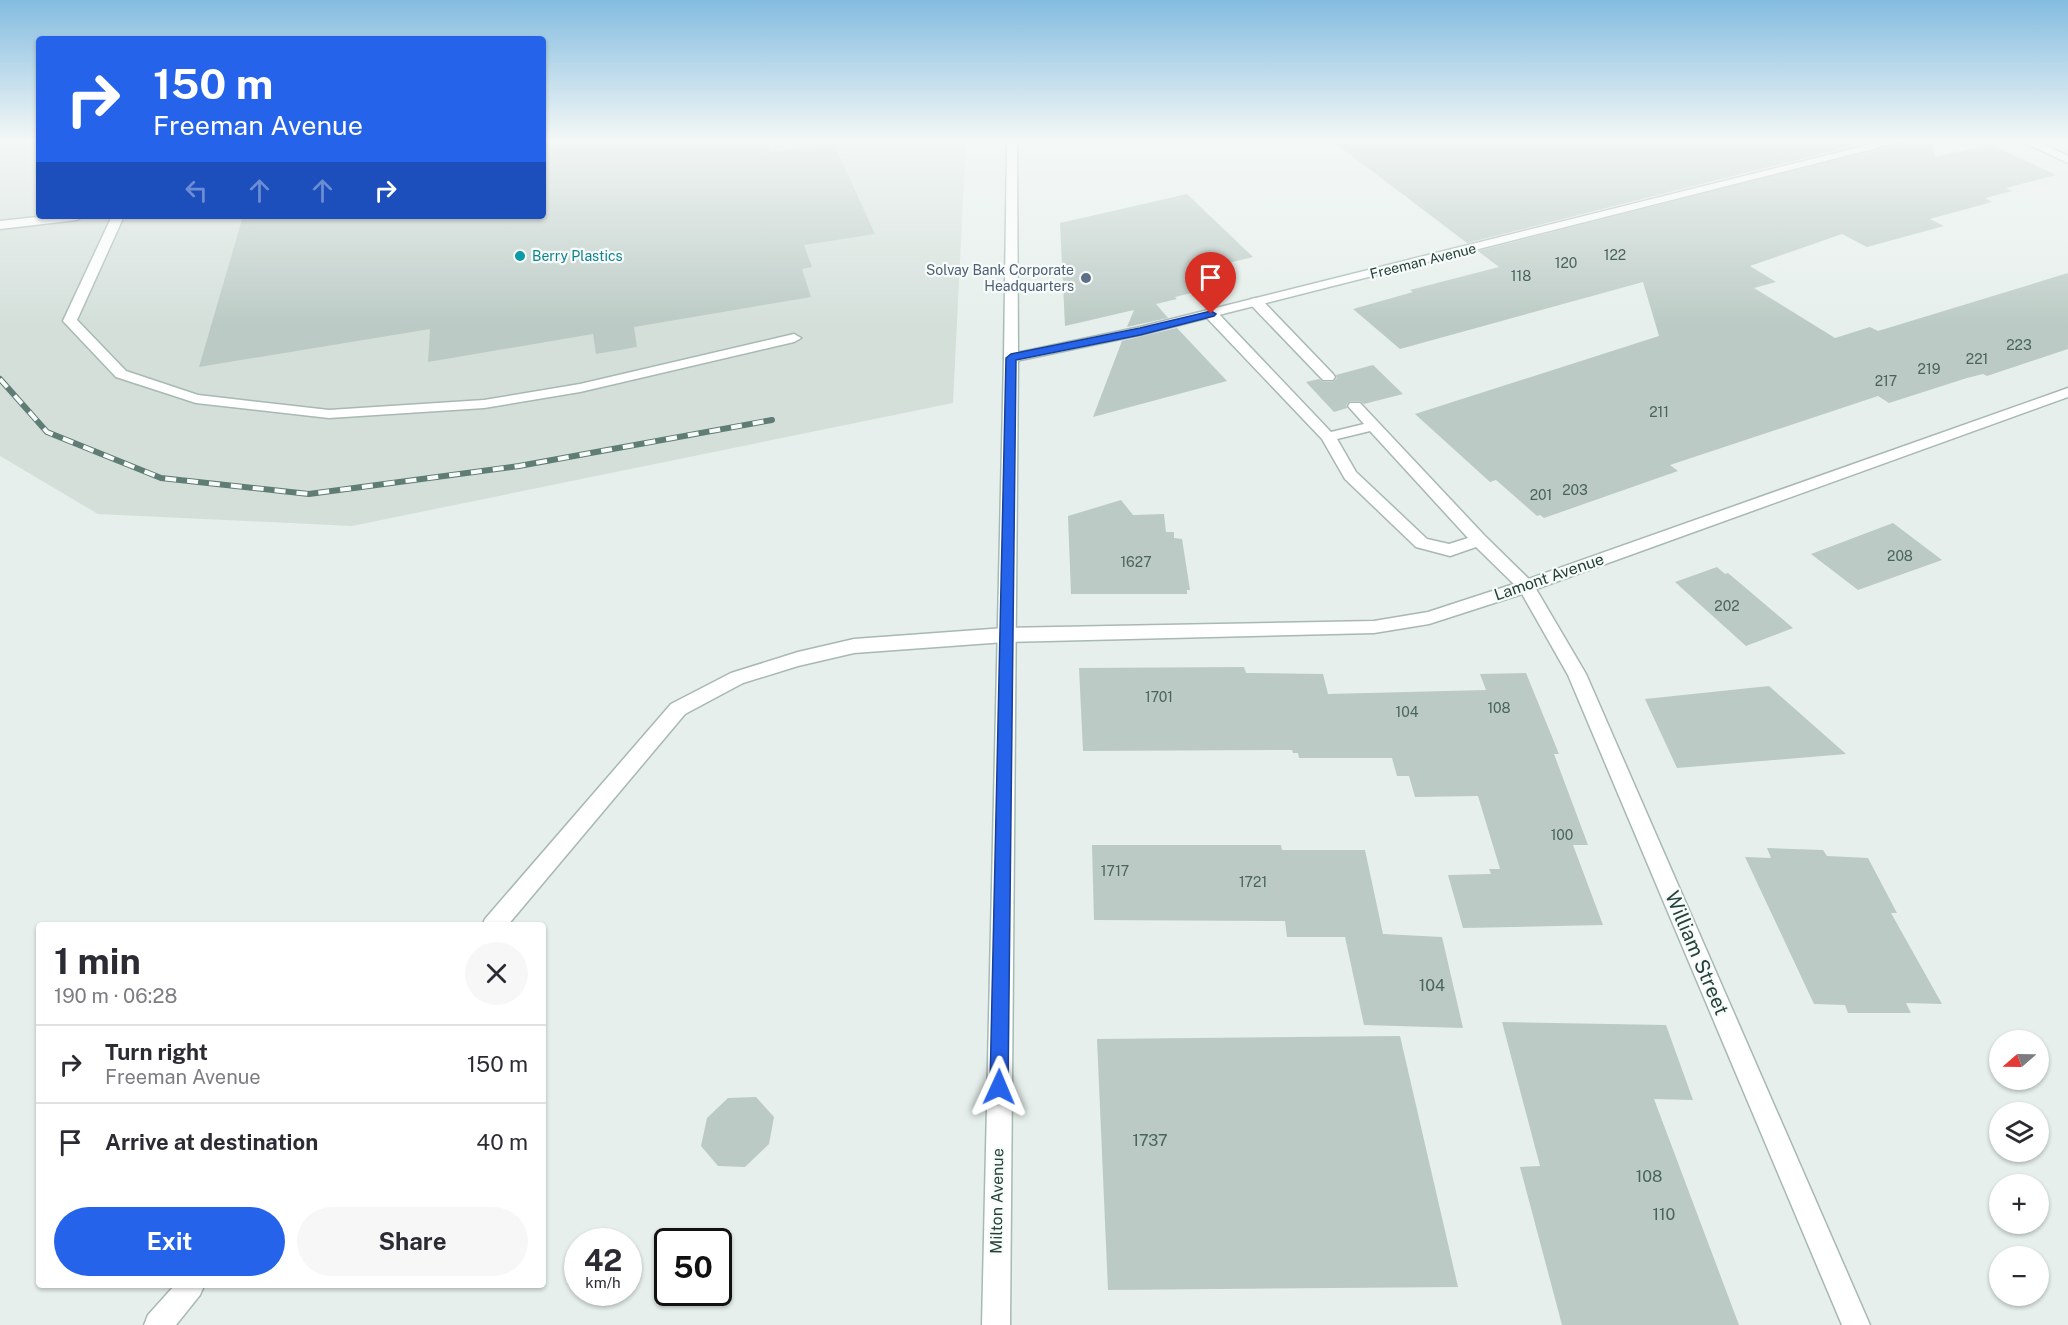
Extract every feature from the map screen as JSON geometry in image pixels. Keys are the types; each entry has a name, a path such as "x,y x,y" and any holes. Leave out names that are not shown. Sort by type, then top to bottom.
{"street":[{"name":"Milton Avenue","path":"996,1325 1012,202"},
{"name":"Freeman Avenue","path":"1011,358 1140,332 1656,202"},
{"path":"0,225 51,219"},
{"path":"117,219 70,321 121,374 196,399 329,414 484,404 580,388 794,338"},
{"path":"1256,302 1328,377"},
{"path":"1211,314 1328,437 1350,475 1422,543 1450,550 1479,540"},
{"name":"Lamont Avenue","path":"496,922 639,752 678,710 737,678 798,659 854,646 1005,634 1374,627 1428,618 1526,586 2068,392"},
{"name":"William Street","path":"1355,406 1479,540 1526,586 1577,674 1856,1325"},
{"path":"1328,437 1374,426"},
{"path":"158,1325 189,1288"}],"shaded area":[{"path":"0,202 36,202 36,219 546,219 546,202 963,202 953,403 352,526 98,514 0,456"}],"building":[{"name":"Berry Plastics","path":"546,202 860,202 875,234 804,245 812,267 802,269 811,297 634,327 637,347 596,354 593,334 428,362 430,329 199,367 242,219 546,219"},
{"path":"1153,202 1195,202 1253,257 1224,264 1237,278 1221,282 1224,285 1156,304 1168,318 1127,327 1134,310 1065,326 1060,223"},
{"path":"1413,202 1631,202 1467,243"},
{"path":"1669,202 1992,202 1930,219 1944,226 1867,247 1842,234 1750,266 1776,282 1754,288 1835,338 1870,327 1878,331 2068,273 2068,349 1987,376 1983,374 1967,378 1889,403 1878,396 1670,465 1678,471 1544,518 1537,516 1496,480 1490,482 1415,414 1659,336 1643,282 1400,349 1353,309 1413,292 1410,290 1499,267 1478,251"},
{"path":"1177,328 1227,381 1093,417 1122,341"},
{"path":"1373,365 1403,394 1364,404 1360,401 1350,401 1346,405 1347,408 1334,412 1306,382 1319,379 1323,382 1333,382 1337,378 1336,375"},
{"path":"1121,500 1133,515 1164,514 1166,532 1174,532 1174,538 1182,539 1190,590 1187,590 1187,594 1071,594 1068,516"},
{"path":"1893,523 1942,560 1858,590 1811,554"},
{"path":"1717,567 1725,574 1728,573 1793,628 1746,646 1675,582"},
{"path":"1244,667 1246,673 1323,674 1328,694 1486,690 1480,674 1526,673 1559,754 1554,754 1588,845 1573,845 1603,925 1463,928 1448,875 1491,874 1489,869 1500,869 1478,796 1415,797 1409,776 1397,776 1392,758 1299,758 1298,753 1293,753 1292,750 1083,751 1079,668"},
{"path":"1769,686 1846,754 1677,768 1645,699"},
{"path":"1092,845 1281,845 1282,850 1365,850 1383,934 1442,937 1463,1028 1364,1025 1345,937 1287,937 1285,921 1094,920"},
{"path":"1767,848 1823,850 1827,856 1868,858 1897,913 1891,913 1942,1004 1906,1003 1911,1013 1848,1013 1845,1005 1814,1004 1745,857 1771,858"},
{"path":"1502,1022 1666,1025 1693,1100 1654,1099 1739,1325 1562,1325 1520,1167 1540,1166"},
{"path":"1400,1036 1458,1287 1108,1290 1097,1039"},
{"path":"756,1097 774,1117 769,1144 745,1167 718,1166 701,1146 707,1118 728,1098"}],"railway":[{"path":"0,379 47,432 161,478 309,494 519,466 772,420"}],"place":[{"name":"Berry Plastics","path":"520,256"},
{"name":"Solvay Bank Corporate Headquarters","path":"1086,278"}],"route":[{"path":"999,1087 1011,358 1140,332 1211,314"}]}
